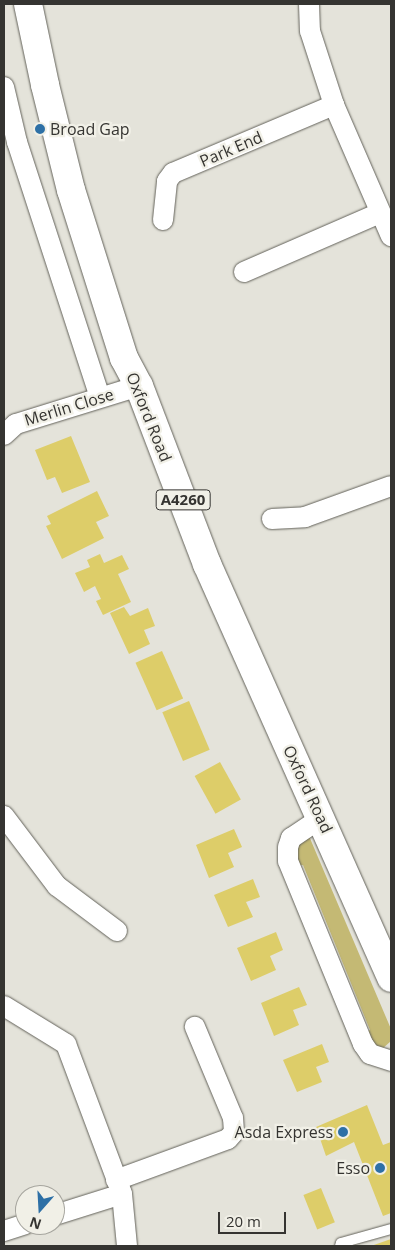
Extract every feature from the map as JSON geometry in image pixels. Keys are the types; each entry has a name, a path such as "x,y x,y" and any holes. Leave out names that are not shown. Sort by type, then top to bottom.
{"main road":[{"name":"Oxford Road","path":"28,4 45,85 71,190 124,358 138,386 207,564 391,978"}],"street":[{"path":"308,4 310,31 334,105 391,236"},
{"path":"4,87 17,142 100,398"},
{"name":"Park End","path":"163,220 167,181 173,173 334,105"},
{"path":"244,272 380,212"},
{"name":"Merlin Close","path":"4,435 16,424 138,386"},
{"path":"272,519 305,517 391,486"},
{"path":"4,816 57,886 117,931"},
{"path":"321,818 291,838 288,847 288,861 363,1044 370,1054 391,1061"},
{"path":"4,1006 66,1044 119,1187 127,1246"},
{"path":"65,1211 228,1139 234,1132 233,1118 195,1028"}],"lane":[{"path":"340,1246 341,1243 391,1229"}],"shaded area":[{"path":"309,836 391,1029 391,1041 382,1049 376,1047 365,1032 370,1030 303,865 297,866 295,849 299,842"}],"building":[{"path":"71,436 90,482 62,493 55,477 47,480 35,450"},
{"path":"97,491 109,516 96,522 104,538 62,559 46,526 51,524 47,516"},
{"path":"100,554 104,563 122,555 129,569 118,574 131,602 103,615 96,601 101,599 95,586 84,592 75,573 90,567 87,560"},
{"path":"124,607 130,616 148,608 155,626 144,630 150,644 129,654 110,613"},
{"path":"162,651 183,699 157,710 136,663"},
{"path":"189,701 210,750 183,761 162,712"},
{"path":"220,762 241,800 215,814 195,776"},
{"path":"234,829 242,847 228,853 234,867 209,878 196,845"},
{"path":"253,879 260,897 246,902 253,917 228,927 214,895"},
{"path":"276,932 283,950 270,956 276,970 251,981 237,948"},
{"path":"299,987 307,1005 293,1010 299,1025 274,1036 261,1003"},
{"path":"322,1044 329,1062 316,1067 322,1082 297,1092 283,1060"},
{"path":"367,1105 383,1145 391,1142 391,1213 383,1216 354,1142 326,1156 316,1127"},
{"path":"321,1188 335,1222 317,1229 303,1195"},
{"path":"391,1239 391,1246 371,1246"}],"place":[{"name":"Broad Gap","path":"40,129"},
{"name":"Asda Express","path":"343,1132"},
{"name":"Esso","path":"380,1168"}]}
